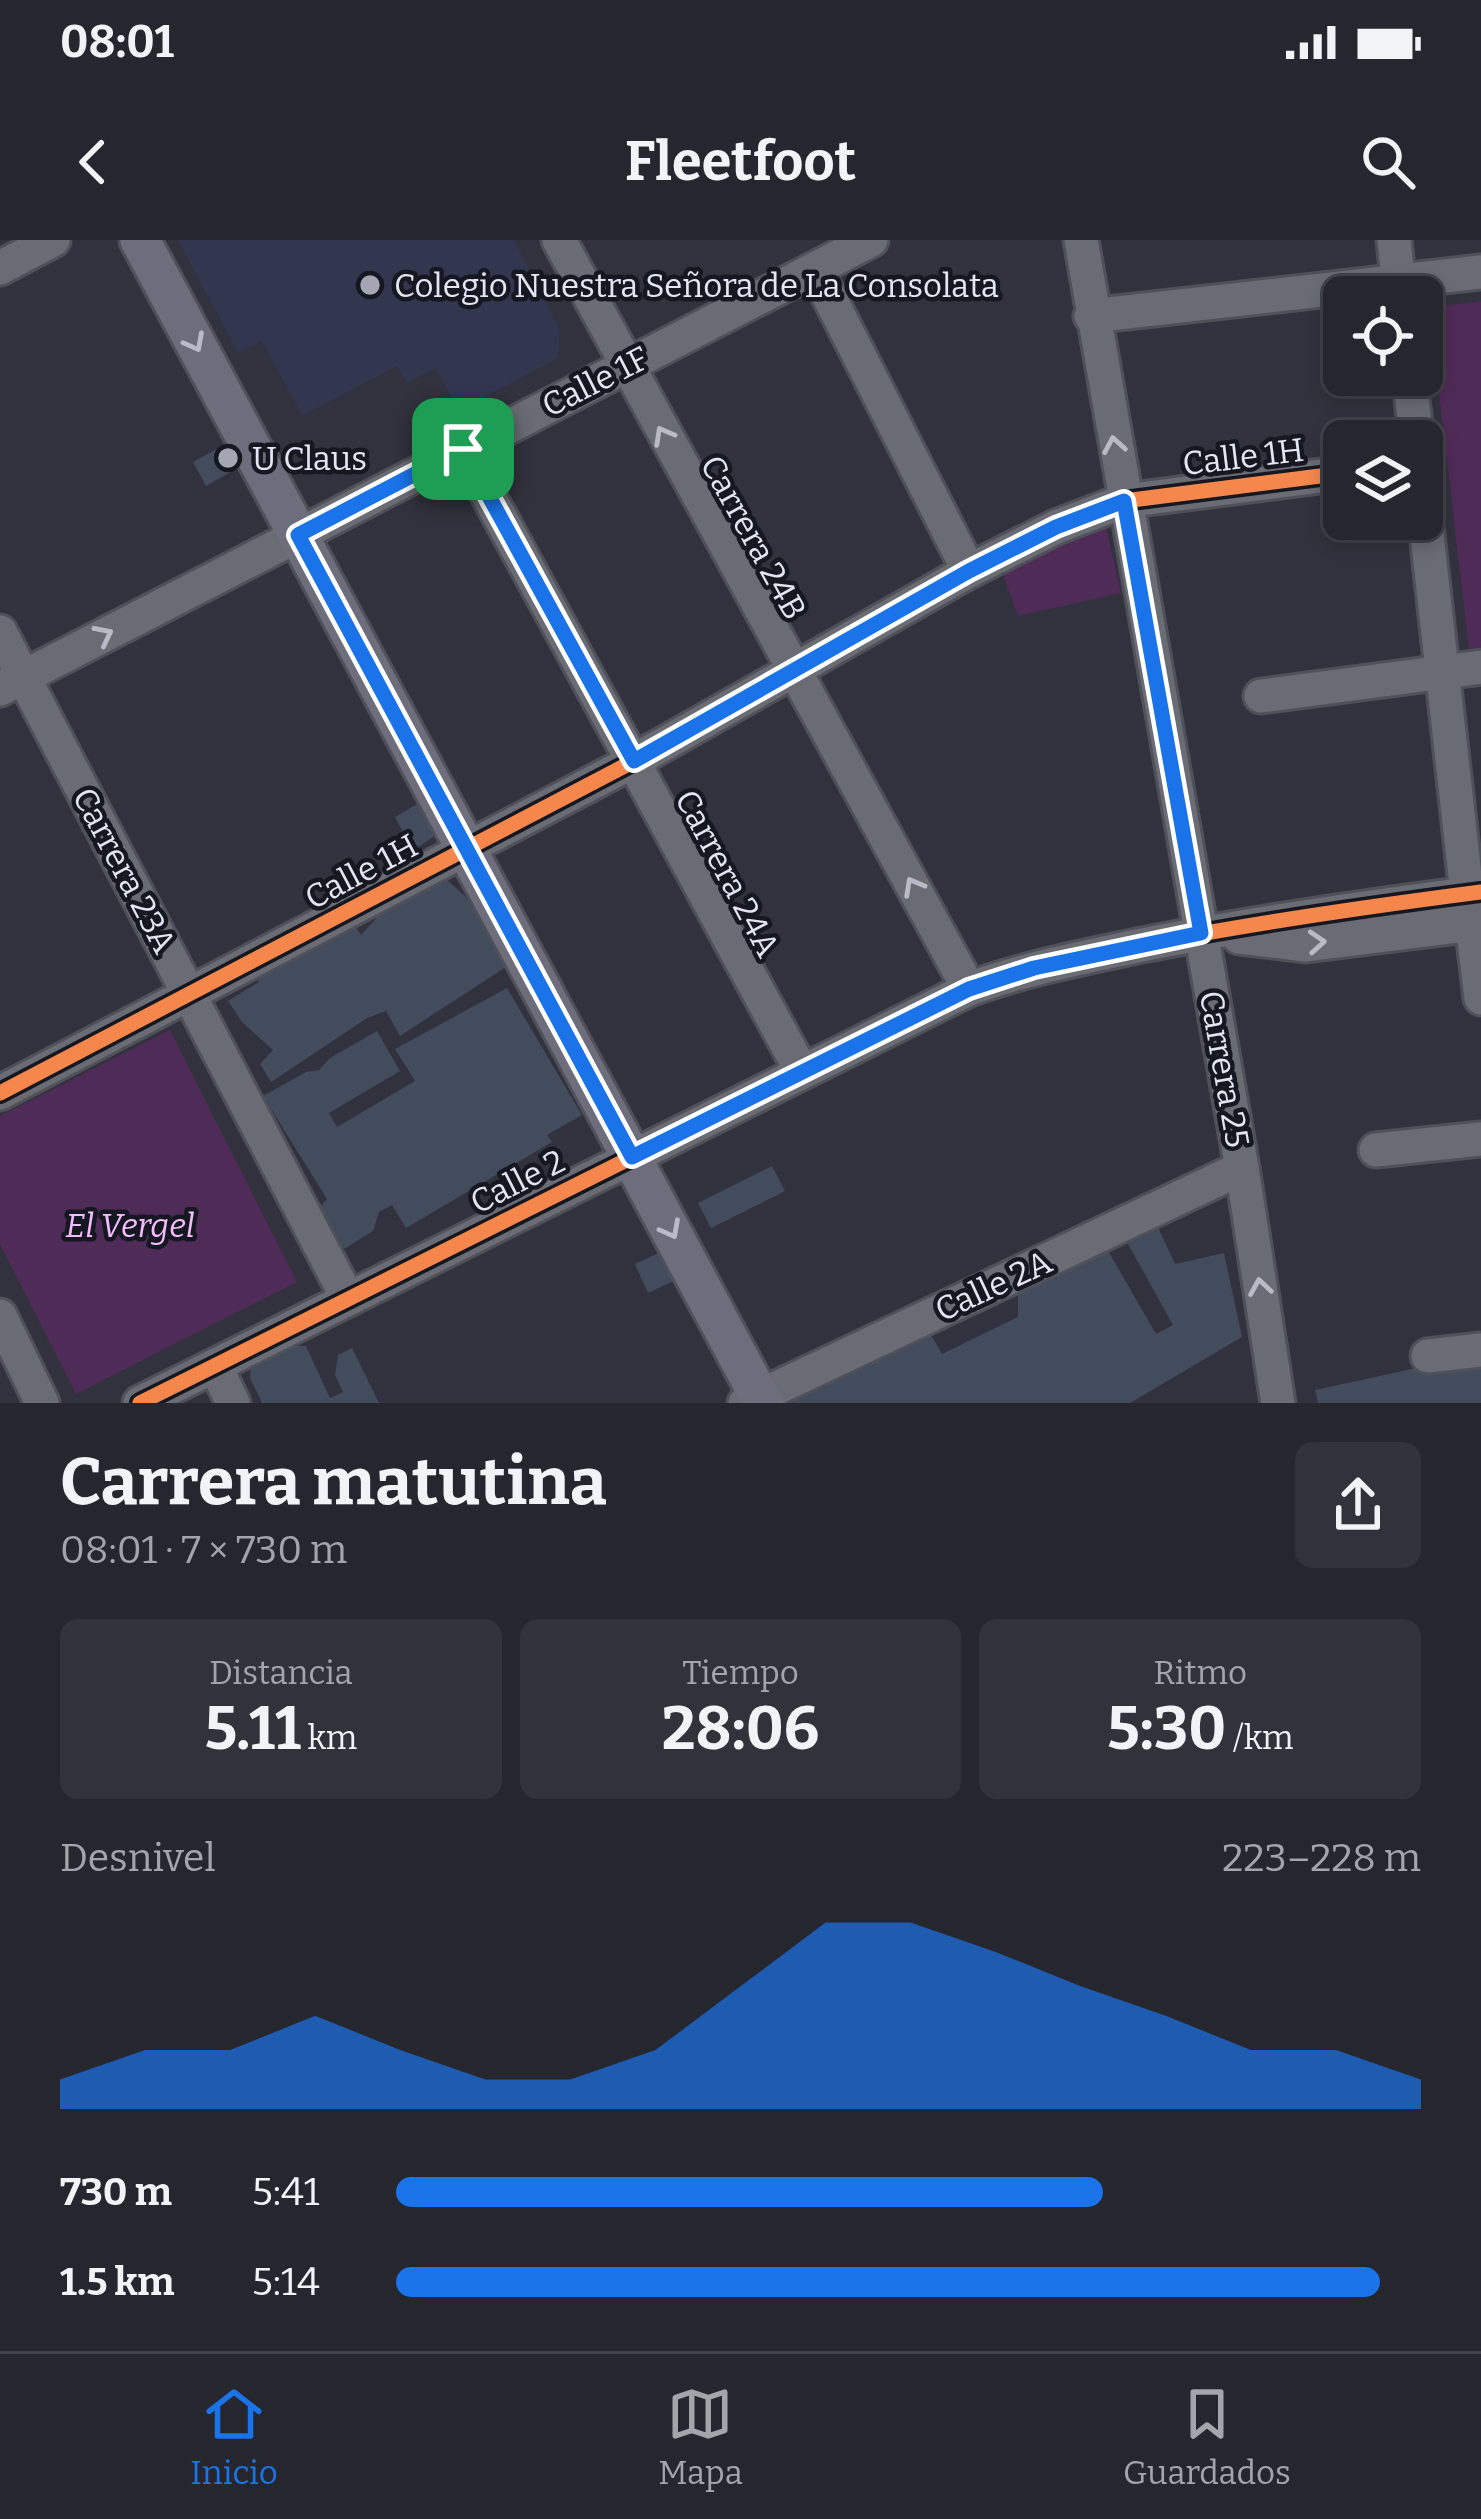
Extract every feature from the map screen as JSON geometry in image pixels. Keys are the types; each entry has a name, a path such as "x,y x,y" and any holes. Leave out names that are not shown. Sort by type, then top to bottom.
{"main road":[{"path":"140,240 632,1157 756,1401"}],"street":[{"path":"0,268 53,240"},
{"name":"Carrera 24B","path":"559,240 969,989"},
{"name":"Calle 1F","path":"12,683 872,240"},
{"name":"Carrera 25","path":"1081,240 1242,1168 1278,1403"},
{"path":"1394,240 1398,276"},
{"path":"815,269 969,571"},
{"path":"1443,280 1481,272"},
{"path":"1091,316 1323,296"},
{"name":"Carrera 24A","path":"463,449 802,1072"},
{"name":"Calle 1H","path":"0,1093 634,761 969,571 1056,527 1124,501 1323,476"},
{"path":"1427,540 1475,908 1481,998"},
{"name":"Carrera 23A","path":"0,632 12,683 190,995 348,1299"},
{"path":"1261,696 1481,668"},
{"name":"Calle 2","path":"140,1403 969,989 1034,968 1201,933 1306,945 1475,908"},
{"path":"1376,1150 1481,1139"},
{"name":"Calle 2A","path":"756,1401 1242,1168"},
{"path":"0,1316 42,1403"},
{"path":"1428,1356 1481,1350"},
{"path":"215,1366 233,1403"}],"shaded area":[{"name":"Colegio Nuestra Señora de La Consolata","path":"178,240 514,240 560,330 558,358 459,411 436,368 407,383 397,366 302,416 262,341 238,353"}],"green space":[{"path":"1481,301 1481,647 1469,649 1439,396 1443,396 1443,306"},
{"path":"1105,522 1121,593 1018,616 1003,575"},
{"name":"El Vergel","path":"170,1030 297,1282 76,1394 0,1244 0,1116"}],"building":[{"path":"228,443 241,466 206,486 193,462"},
{"path":"419,803 437,834 413,851 395,817"},
{"path":"445,878 466,897 509,965 400,1036 386,1011 367,1018 271,1082 260,1064 273,1050 242,1022 228,1001 259,982 249,966 276,950 289,961 310,937 348,914 361,935 382,912"},
{"path":"507,988 582,1115 547,1135 552,1142 406,1228 392,1205 379,1212 373,1231 344,1249 320,1207 327,1199 263,1096 306,1072 319,1070 330,1058 377,1031 400,1071 329,1113 337,1127 415,1081 395,1049"},
{"path":"772,1166 785,1191 711,1228 698,1203"},
{"path":"1158,1227 1175,1264 1224,1253 1242,1337 1130,1403 791,1403 926,1326 942,1354 1018,1317 1018,1286 1103,1242 1156,1334 1173,1325 1128,1244"},
{"path":"665,1250 678,1279 648,1293 635,1264"},
{"path":"290,1345 306,1346 330,1398 343,1392 335,1375 338,1355 352,1348 379,1403 262,1403 250,1378 251,1364"},
{"path":"1481,1354 1481,1403 1318,1403 1315,1390"}],"cycle path":[{"path":"0,1093 634,761 969,571 1056,527 1124,501 1323,476"},
{"path":"140,1403 969,989 1052,964 1180,938 1481,892"}],"place":[{"name":"Colegio Nuestra Señora de La Consolata","path":"370,285"},
{"name":"U Claus","path":"228,458"}],"route":[{"path":"463,449 634,761 969,571 1056,527 1124,501 1201,933 1034,968 969,989 632,1157 298,535 463,449"}]}
